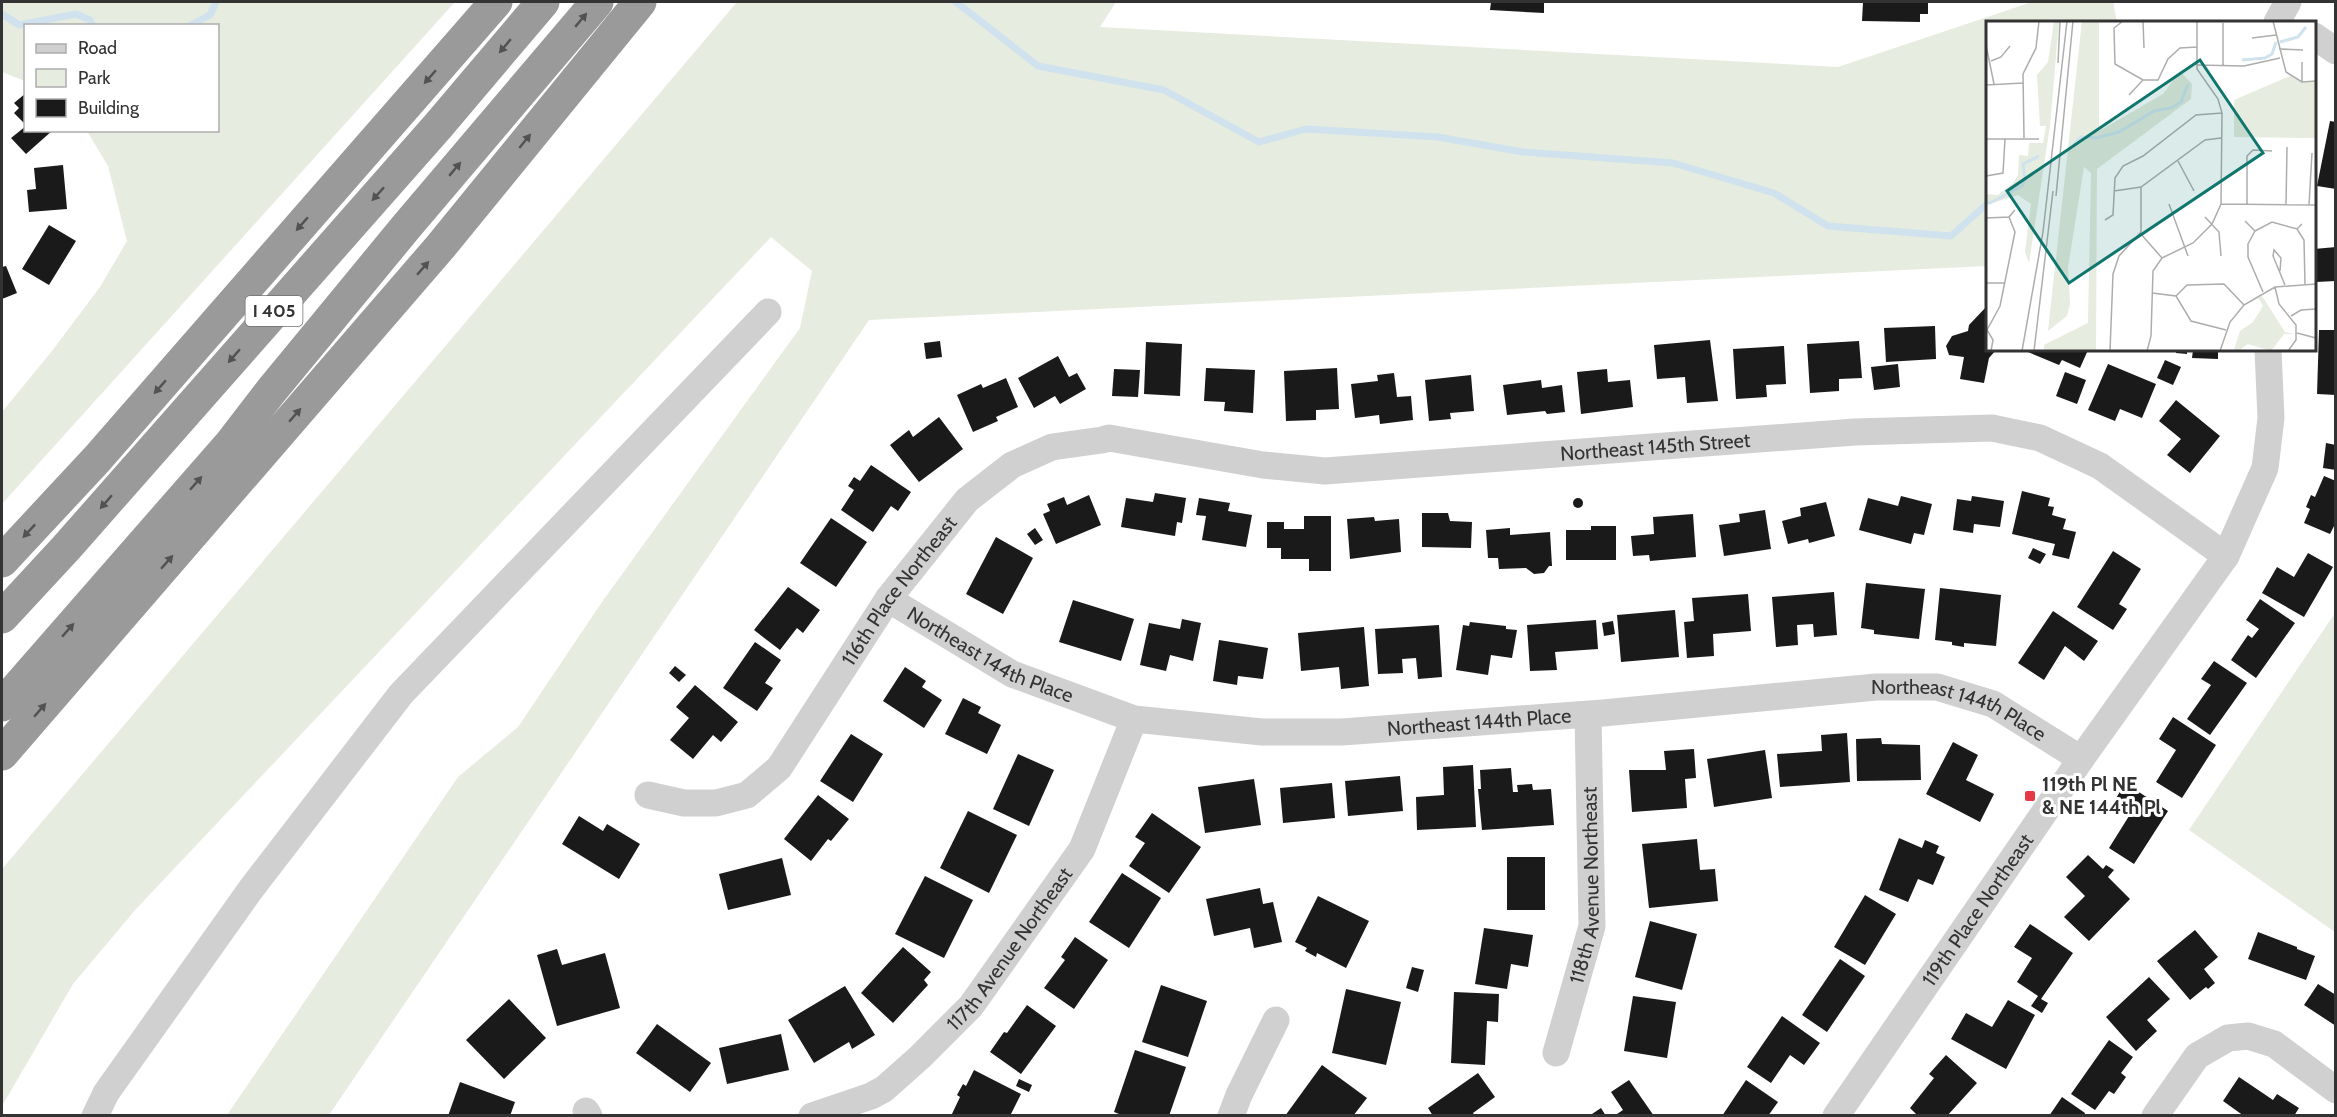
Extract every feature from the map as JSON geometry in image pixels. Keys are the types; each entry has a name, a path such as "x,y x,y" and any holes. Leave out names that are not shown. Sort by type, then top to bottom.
{"highway":[{"name":"I 405","path":"2,561 97,459 496,2"},
{"name":"I 405","path":"2,617 66,548 438,126 543,2"},
{"name":"I 405","path":"2,705 231,442 406,227 597,2"},
{"name":"I 405","path":"2,754 441,246 640,2"},
{"name":"I 405","path":"271,391 294,380 445,207 488,186"}],"street":[{"path":"2316,37 2336,51"},
{"path":"95,1116 106,1093 251,889 401,694 768,312"},
{"name":"119th Place Northeast","path":"1836,1116 2081,759 2226,556 2265,468 2271,418 2268,351"},
{"name":"Northeast 145th Street","path":"1052,447 1109,438 1263,465 1325,471 1843,433 1992,428 2040,438 2100,466 2226,556"},
{"name":"116th Place Northeast","path":"648,795 684,803 717,803 747,795 779,768 888,599 967,500 1012,465 1052,447"},
{"name":"Northeast 144th Place","path":"888,599 1012,674 1134,719 1262,732 1342,732 1588,715 1876,687 1937,687 1993,704 2081,759"},
{"name":"118th Avenue Northeast","path":"1556,1053 1592,926 1588,715"},
{"name":"117th Avenue Northeast","path":"812,1116 874,1106 884,1089 971,1006 1082,849 1134,719"},
{"path":"1231,1116 1276,1020"},
{"path":"2155,1116 2197,1056 2228,1038 2248,1036 2274,1044 2336,1090"}],"green space":[{"path":"2,2 455,2 2,504 2,412 100,287 127,241 108,166 88,132 219,132 219,24 24,24 24,81 2,72"},
{"path":"737,2 1116,2 1100,27 1838,67 2032,2 2113,2 2117,21 1986,21 1986,266 869,320 329,1115 227,1115 458,777 518,727 602,602 800,328 812,271 771,237 136,909 73,984 2,1106 2,869"},
{"path":"2335,613 2335,932 2189,830"}],"building":[{"path":"1491,2 1544,2 1544,13 1490,10"},
{"path":"1863,2 1928,2 1928,14 1920,14 1920,22 1862,21"},
{"path":"24,95 24,123 14,113 19,108 14,103"},
{"path":"2330,121 2336,122 2336,189 2317,186"},
{"path":"24,128 24,132 51,132 26,154 11,138"},
{"path":"63,165 67,209 29,212 27,190 36,189 34,168"},
{"path":"49,225 76,241 49,285 22,269"},
{"path":"2336,247 2336,281 2316,282 2316,249"},
{"path":"6,266 17,293 2,299 2,267"},
{"path":"1986,307 1986,351 1995,351 1989,358 1984,383 1960,379 1964,357 1949,355 1946,346 1952,336 1968,331 1969,325"},
{"path":"1935,326 1936,359 1886,362 1884,328"},
{"path":"2319,330 2336,330 2336,395 2317,394"},
{"path":"1710,340 1718,401 1687,403 1685,377 1657,379 1654,345"},
{"path":"940,341 942,357 926,359 924,343"},
{"path":"1859,341 1862,378 1839,379 1839,391 1810,393 1807,344"},
{"path":"1146,342 1182,344 1180,396 1144,394"},
{"path":"1784,346 1786,384 1766,385 1767,397 1736,399 1733,349"},
{"path":"2088,351 2080,368 2062,360 2059,365 2028,352"},
{"path":"2176,351 2187,351 2187,354 2176,353"},
{"path":"2193,351 2218,351 2218,359 2192,358"},
{"path":"1058,356 1069,377 1077,373 1086,389 1060,404 1055,396 1034,408 1018,378"},
{"path":"2165,360 2181,367 2173,385 2157,378"},
{"path":"1898,364 1900,387 1874,390 1871,367"},
{"path":"2108,364 2156,384 2142,418 2120,409 2115,421 2088,410"},
{"path":"1206,368 1255,370 1253,413 1224,411 1225,402 1204,401"},
{"path":"1337,368 1339,409 1316,410 1316,420 1286,421 1284,371"},
{"path":"1114,369 1140,370 1138,397 1112,396"},
{"path":"1607,369 1608,382 1630,380 1633,407 1581,414 1577,372"},
{"path":"2065,372 2086,380 2077,404 2056,396"},
{"path":"1394,373 1397,397 1411,396 1413,420 1380,424 1379,415 1355,418 1351,384 1378,381 1377,375"},
{"path":"1471,375 1474,411 1450,413 1451,419 1429,421 1425,380"},
{"path":"1006,378 1018,407 996,417 998,421 973,432 957,395 981,384 983,388"},
{"path":"1541,380 1542,388 1562,385 1565,412 1547,414 1545,411 1507,415 1503,385"},
{"path":"2176,400 2220,436 2190,473 2167,455 2181,439 2159,421"},
{"path":"939,417 963,449 919,482 890,445 909,430 913,437"},
{"path":"2326,443 2336,445 2336,470 2323,468"},
{"path":"871,465 911,492 898,511 891,506 873,532 841,510 854,490 848,486 854,477 860,481"},
{"path":"2324,476 2336,481 2336,522 2330,534 2304,523 2310,509 2306,507 2311,495 2315,497"},
{"path":"2022,491 2050,498 2048,506 2054,507 2052,515 2066,519 2063,529 2076,532 2069,559 2052,555 2055,544 2012,534"},
{"path":"1155,493 1186,498 1182,523 1177,522 1175,536 1121,527 1126,498 1153,502"},
{"path":"1089,495 1101,525 1056,544 1043,514 1050,511 1047,504 1064,497 1067,505"},
{"path":"1901,496 1932,504 1924,535 1914,533 1911,544 1859,530 1868,498 1898,506"},
{"path":"1972,496 2004,501 2000,527 1974,524 1973,533 1953,530 1957,499 1971,501"},
{"path":"1199,498 1230,503 1228,511 1252,515 1246,547 1202,540 1206,516 1196,515"},
{"path":"1578,498 1582,499 1582,507 1578,508 1574,507 1573,503 1574,499"},
{"path":"1826,502 1835,536 1809,543 1808,539 1788,544 1782,521 1801,516 1800,508"},
{"path":"1765,510 1771,549 1724,556 1719,525 1740,522 1739,514"},
{"path":"1422,513 1448,513 1450,521 1472,522 1471,548 1422,547"},
{"path":"1693,514 1696,557 1650,561 1649,555 1633,556 1631,536 1654,534 1653,517"},
{"path":"1304,516 1331,516 1331,571 1309,571 1309,559 1281,559 1281,548 1267,548 1267,522 1284,522 1284,529 1304,529"},
{"path":"1374,517 1375,521 1399,519 1401,552 1350,559 1347,519"},
{"path":"831,518 867,542 836,587 800,563"},
{"path":"1591,526 1616,526 1616,560 1566,560 1566,530 1591,530"},
{"path":"1035,528 1043,540 1035,545 1027,534"},
{"path":"1510,528 1510,535 1550,532 1552,566 1549,566 1544,573 1534,574 1526,568 1499,569 1498,558 1488,558 1486,530"},
{"path":"996,537 1033,558 1003,614 966,594"},
{"path":"2033,548 2046,554 2040,564 2028,558"},
{"path":"2113,551 2141,569 2119,604 2127,609 2113,630 2077,607"},
{"path":"2308,553 2333,567 2304,617 2262,593 2277,567 2294,577"},
{"path":"1866,583 1925,589 1919,639 1874,634 1874,630 1861,628"},
{"path":"788,587 820,610 803,633 797,628 780,650 754,630"},
{"path":"1940,588 2001,595 1996,646 1964,643 1964,647 1952,645 1952,642 1935,640"},
{"path":"1834,592 1837,635 1814,637 1813,624 1797,625 1798,645 1776,647 1772,597"},
{"path":"1748,594 1751,631 1713,634 1714,656 1687,658 1684,622 1694,621 1692,598"},
{"path":"2260,599 2295,623 2256,678 2231,660 2248,635 2252,638 2259,629 2246,620"},
{"path":"1073,600 1134,619 1121,661 1059,642"},
{"path":"1675,610 1679,657 1621,662 1617,615"},
{"path":"2053,611 2098,641 2084,661 2065,646 2044,680 2018,663"},
{"path":"1182,619 1201,623 1193,661 1170,655 1166,671 1140,665 1149,623 1180,629"},
{"path":"1596,620 1598,649 1555,652 1557,670 1530,671 1527,625"},
{"path":"1613,621 1615,634 1604,636 1602,623"},
{"path":"1470,622 1506,626 1506,629 1517,630 1512,658 1491,655 1488,675 1456,670 1463,625 1469,626"},
{"path":"1439,625 1442,677 1418,679 1416,658 1402,659 1403,673 1378,674 1375,629"},
{"path":"1364,627 1369,686 1341,689 1339,667 1301,671 1298,633"},
{"path":"1219,640 1268,648 1263,679 1238,676 1237,685 1213,681"},
{"path":"755,642 781,660 765,683 773,688 757,711 723,688"},
{"path":"2214,661 2247,683 2210,735 2187,719 2211,685 2201,679"},
{"path":"675,666 686,675 679,682 669,673"},
{"path":"905,667 926,681 922,687 942,700 924,728 883,701"},
{"path":"695,685 738,722 721,742 713,735 693,759 670,740 689,718 676,707"},
{"path":"963,698 981,707 978,713 1001,725 987,754 945,734"},
{"path":"2173,717 2216,745 2182,798 2156,782 2176,750 2159,739"},
{"path":"1847,733 1850,782 1780,787 1777,754 1822,751 1821,735"},
{"path":"851,734 883,754 853,802 820,781"},
{"path":"1881,738 1882,744 1920,745 1921,780 1857,781 1856,739"},
{"path":"1953,742 1978,755 1966,780 1994,794 1980,822 1926,794"},
{"path":"1694,749 1696,778 1685,779 1687,808 1632,812 1629,770 1666,770 1664,751"},
{"path":"1765,750 1772,798 1714,807 1707,759"},
{"path":"1018,754 1054,770 1029,826 993,809"},
{"path":"1473,765 1476,827 1417,830 1416,797 1444,795 1443,767"},
{"path":"1511,768 1513,792 1518,792 1517,785 1532,784 1533,790 1551,789 1554,825 1482,830 1478,789 1481,789 1480,770"},
{"path":"1400,776 1403,811 1348,816 1345,781"},
{"path":"1254,779 1261,825 1205,833 1198,787"},
{"path":"1332,783 1335,818 1283,823 1280,788"},
{"path":"2125,783 2168,811 2134,864 2109,848 2129,816 2112,805"},
{"path":"818,795 849,819 831,841 828,839 811,861 784,839"},
{"path":"968,811 1017,835 989,893 940,868"},
{"path":"1152,813 1201,847 1169,893 1129,866 1145,843 1135,837"},
{"path":"579,816 603,831 607,824 640,844 619,879 562,844"},
{"path":"1899,838 1922,848 1925,840 1939,846 1936,853 1945,857 1933,885 1918,879 1908,902 1879,890"},
{"path":"1697,839 1700,870 1715,869 1718,901 1649,908 1642,844"},
{"path":"2088,855 2103,869 2106,865 2114,870 2108,877 2130,899 2089,941 2064,917 2085,896 2066,877"},
{"path":"1507,857 1545,857 1545,910 1507,910"},
{"path":"782,858 791,895 728,910 719,874"},
{"path":"1122,873 1161,898 1129,948 1089,922"},
{"path":"925,876 973,900 944,958 895,934"},
{"path":"1260,888 1263,904 1273,902 1282,942 1254,948 1250,928 1214,936 1206,899"},
{"path":"1865,895 1896,914 1865,965 1834,947"},
{"path":"1318,896 1369,921 1346,968 1317,953 1316,957 1305,951 1307,948 1295,942"},
{"path":"1650,921 1697,934 1682,990 1635,977"},
{"path":"2030,924 2073,953 2041,999 2048,1003 2042,1013 2031,1006 2038,996 2017,982 2032,958 2014,947"},
{"path":"1484,928 1533,935 1528,967 1511,964 1507,989 1475,984"},
{"path":"2195,930 2218,957 2204,969 2215,983 2190,1000 2157,961"},
{"path":"2258,932 2315,956 2306,980 2248,959"},
{"path":"1075,937 1108,960 1074,1009 1044,988 1065,960 1061,957"},
{"path":"903,947 931,972 924,980 928,985 893,1023 861,993"},
{"path":"557,949 562,965 605,953 620,1008 557,1026 537,955"},
{"path":"1840,959 1865,976 1827,1032 1802,1015"},
{"path":"1412,967 1424,970 1418,992 1406,988"},
{"path":"2149,977 2170,999 2147,1020 2157,1031 2136,1051 2106,1017"},
{"path":"2318,984 2336,995 2336,1026 2304,1005"},
{"path":"1161,985 1207,1001 1188,1057 1142,1042"},
{"path":"845,986 875,1035 852,1049 849,1042 814,1063 788,1020"},
{"path":"1346,989 1401,1002 1386,1065 1332,1053"},
{"path":"1454,992 1499,994 1498,1022 1487,1021 1485,1065 1451,1063"},
{"path":"1633,996 1676,1002 1667,1058 1624,1051"},
{"path":"509,999 546,1038 504,1079 466,1040"},
{"path":"2008,1000 2035,1015 2006,1069 1951,1039 1966,1013 1992,1027"},
{"path":"1027,1005 1056,1026 1021,1074 990,1052"},
{"path":"1782,1016 1820,1043 1804,1065 1790,1055 1771,1083 1747,1067"},
{"path":"657,1024 711,1063 690,1092 636,1053"},
{"path":"781,1034 789,1070 727,1084 719,1048"},
{"path":"2109,1040 2133,1057 2121,1073 2126,1077 2114,1094 2109,1091 2095,1110 2071,1094"},
{"path":"1135,1050 1186,1067 1169,1116 1124,1116 1114,1112"},
{"path":"1946,1055 1977,1083 1947,1116 1918,1116 1910,1108 1934,1078 1929,1074"},
{"path":"1322,1065 1367,1098 1353,1116 1285,1116"},
{"path":"974,1070 1021,1094 1010,1116 951,1116 960,1097 957,1095 963,1084 966,1086"},
{"path":"1478,1073 1495,1097 1473,1113 1475,1116 1433,1116 1428,1108"},
{"path":"2239,1077 2273,1100 2277,1094 2299,1108 2294,1116 2244,1116 2223,1101"},
{"path":"1019,1079 1032,1085 1029,1092 1016,1086"},
{"path":"1629,1080 1654,1116 1614,1116 1623,1110 1611,1092"},
{"path":"1746,1080 1778,1102 1768,1116 1722,1116"},
{"path":"460,1082 515,1102 510,1116 448,1116"},
{"path":"2062,1097 2085,1113 2084,1116 2049,1116"},
{"path":"1601,1108 1606,1116 1589,1116"}],"waterway":[{"path":"193,24 210,15 216,2"},
{"path":"956,2 1038,66 1164,90 1259,142 1306,129 1438,137 1523,152 1673,163 1774,193 1828,226 1951,236 1986,205"},
{"path":"2,14 19,25 24,24"},
{"path":"24,24 76,14 90,20 92,24"}],"place":[{"name":"119th Pl NE & NE 144th Pl","path":"2030,796"}]}
